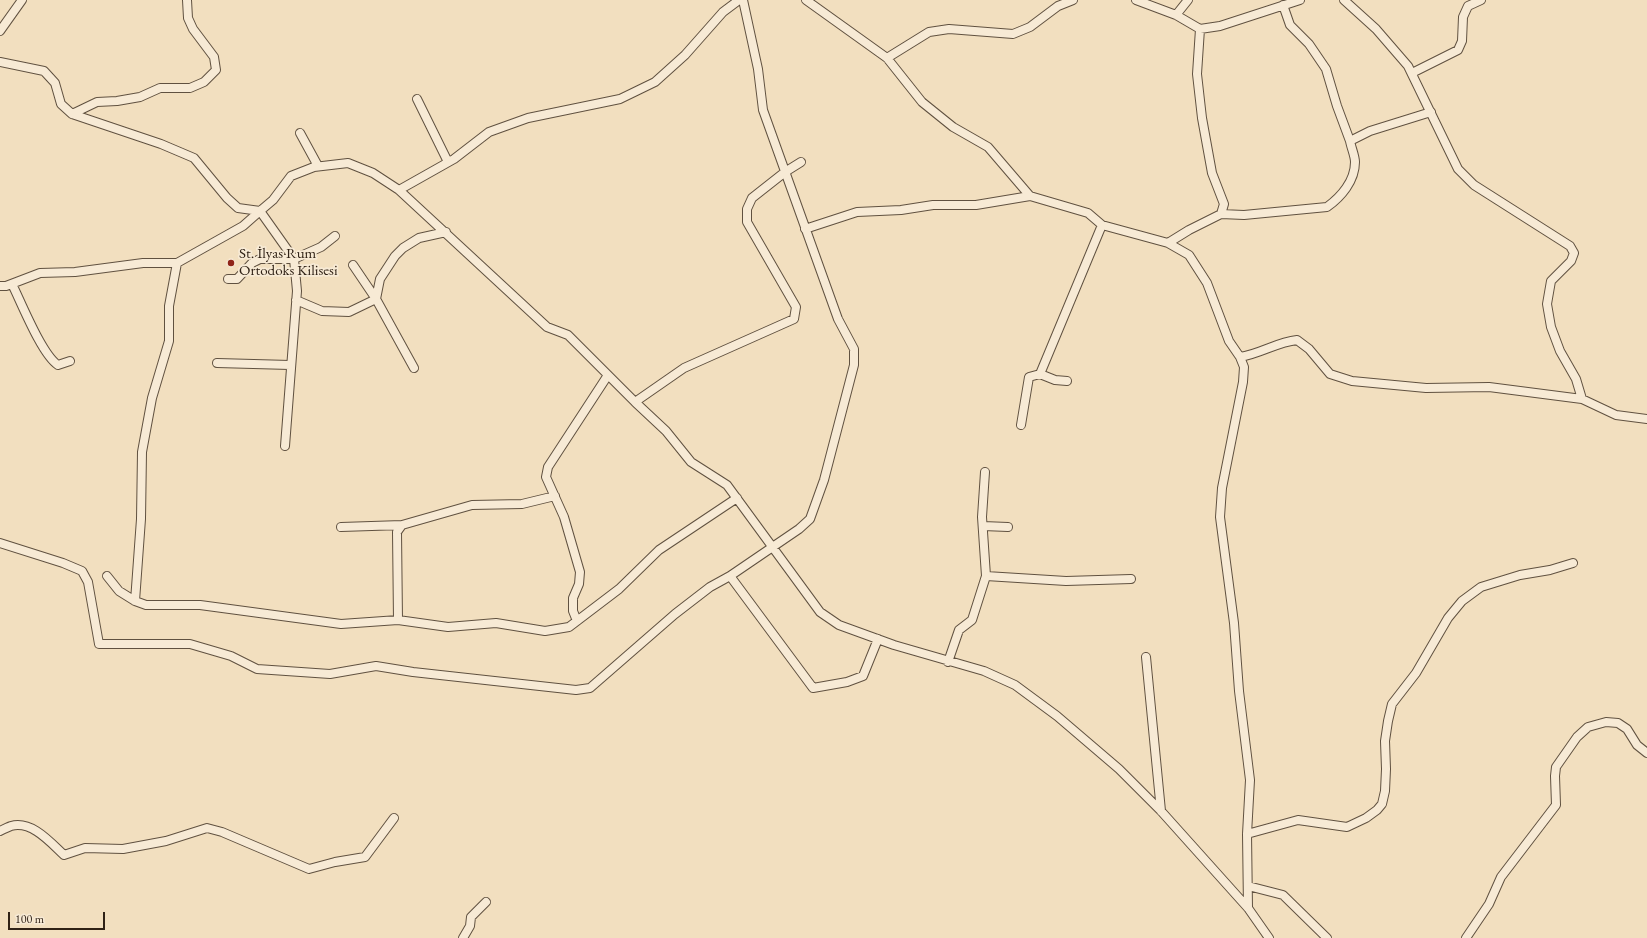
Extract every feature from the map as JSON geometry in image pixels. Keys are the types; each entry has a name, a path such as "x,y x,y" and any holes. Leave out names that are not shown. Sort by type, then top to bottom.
{"street":[{"path":"0,31 22,0"},
{"path":"72,114 97,102 117,101 140,97 160,88 190,88 204,82 216,70 214,57 193,29 188,18 187,0"},
{"path":"400,190 448,162 489,132 528,118 620,98 655,82 685,55 723,12 739,0"},
{"path":"0,543 63,563 82,571 88,582 99,644 190,644 231,656 257,668 330,674 376,666 412,672 576,690 590,688 675,614 710,587 730,576 799,529 810,519 824,480 854,365 854,349 838,319 763,110 758,69 743,0"},
{"path":"806,0 887,58 922,102 953,127 988,147 1030,196"},
{"path":"887,58 929,32 949,29 1013,34 1030,27 1058,6 1073,0"},
{"path":"1136,0 1176,15 1200,29 1220,26 1300,0"},
{"path":"1176,15 1188,0"},
{"path":"1344,0 1376,30 1408,66 1458,169 1474,185 1570,246 1574,253 1571,261 1551,281 1547,304 1551,326 1560,351 1576,379 1582,399"},
{"path":"1412,73 1458,50 1462,41 1462,17 1468,6 1481,0"},
{"path":"1168,244 1189,230 1221,214 1244,215 1327,206 1335,201 1346,189 1352,176 1355,162 1350,141 1337,106 1326,68 1309,44 1290,25 1283,5"},
{"path":"1200,29 1197,74 1202,118 1212,173 1224,204 1221,214"},
{"path":"0,62 44,71 55,83 61,104 72,114 161,144 194,158 227,198 238,208 260,211 294,259 297,291 290,365 285,446"},
{"path":"417,99 448,162"},
{"path":"1350,141 1370,131 1431,112"},
{"path":"300,132 318,166"},
{"path":"635,402 684,368 794,320 796,307 747,222 747,209 752,198 785,172 801,162"},
{"path":"0,286 12,284 40,273 75,272 143,263 177,264 243,226 273,200 291,176 318,166 348,163 373,173 400,190 547,326 568,335 666,431 691,462 727,485 820,612 839,625 948,662 984,671 1015,685 1057,716 1119,769 1160,811 1248,908 1269,938"},
{"path":"805,229 857,212 901,210 933,205 976,205 1030,196 1088,213 1102,225 1168,244 1189,255 1207,283 1229,341 1240,357 1244,367 1243,382 1222,488 1220,517 1234,622 1239,691 1250,780 1247,834 1248,908"},
{"path":"1040,374 1102,225"},
{"path":"376,299 380,279 395,256 419,238 446,232"},
{"path":"228,279 237,279 252,263 260,259 294,259 321,247 335,236"},
{"path":"135,601 141,518 142,452 152,398 169,341 169,306 177,264"},
{"path":"353,265 376,299 414,368"},
{"path":"12,284 53,362 58,365 70,362"},
{"path":"296,300 322,311 349,312 376,299"},
{"path":"1240,357 1254,355 1286,342 1297,340 1309,350 1330,374 1352,381 1426,388 1489,387 1582,399 1616,415 1647,418"},
{"path":"217,363 290,365"},
{"path":"1021,425 1029,377 1040,374 1055,380 1067,381"},
{"path":"577,621 573,612 574,598 579,584 580,572 564,516 546,477 548,468 608,375"},
{"path":"948,662 959,630 972,620 986,576 983,526 985,472"},
{"path":"341,527 402,525 472,505 522,504 555,496"},
{"path":"107,576 119,591 135,601 146,605 200,605 341,624 398,620 448,627 496,623 545,630 570,627 619,589 659,550 737,498"},
{"path":"398,620 397,532 402,525"},
{"path":"983,526 1008,527"},
{"path":"1247,834 1298,820 1347,827 1366,818 1377,810 1382,804 1385,791 1386,768 1384,740 1392,704 1416,673 1448,618 1462,601 1481,587 1520,575 1550,570 1573,563"},
{"path":"730,576 813,688 847,682 863,676 878,639"},
{"path":"986,576 1066,581 1131,578"},
{"path":"1146,658 1160,811"},
{"path":"1466,938 1489,904 1501,877 1556,805 1556,766 1577,737 1588,727 1606,722 1618,723 1627,729 1637,745 1647,752"},
{"path":"0,831 12,825 27,826 43,836 64,855 85,848 123,849 166,841 207,828 222,832 310,869 335,862 365,857 394,818"},
{"path":"1248,886 1283,895 1327,938"},
{"path":"463,938 470,926 471,917 486,902"}],"place":[{"name":"St. İlyas Rum Ortodoks Kilisesi","path":"231,263"}]}
